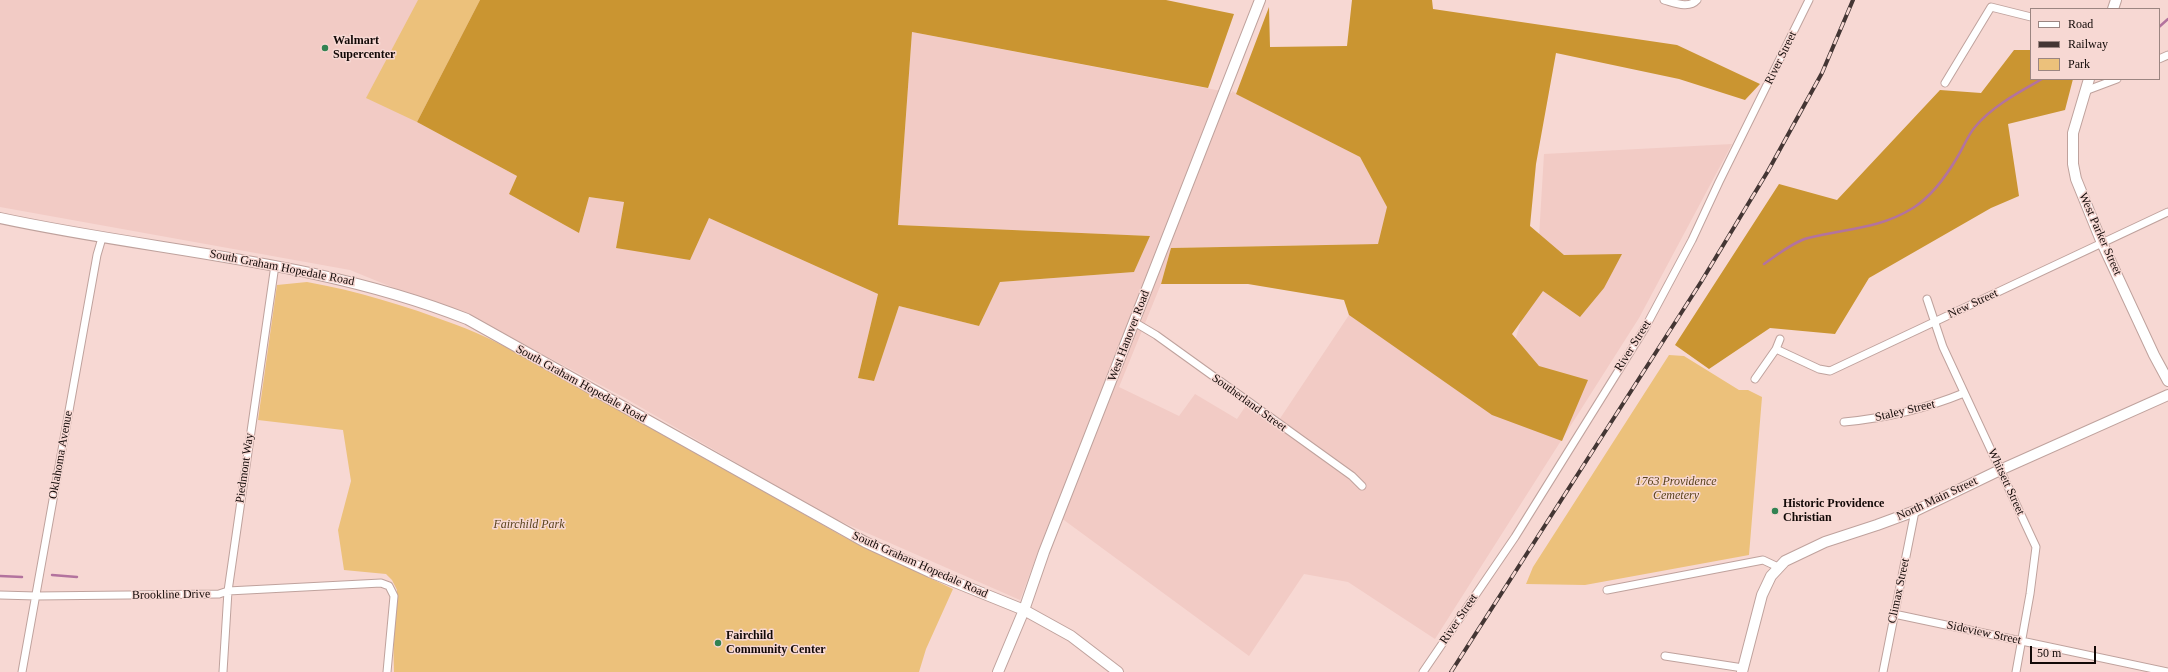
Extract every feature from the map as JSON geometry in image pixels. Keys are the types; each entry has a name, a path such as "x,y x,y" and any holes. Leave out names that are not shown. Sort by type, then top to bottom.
{"street":[{"name":"West Hanover Road","path":"998,672 1024,610 1134,322 1260,0"},
{"path":"1664,0 1686,5 1692,4 1697,0"},
{"name":"River Street","path":"1423,672 1514,537 1645,328 1692,240 1724,171 1809,0"},
{"path":"1945,83 1990,7 2030,17"},
{"name":"West Parker Street","path":"2089,80 2073,133 2073,164 2079,186 2102,243 2154,355 2168,381"},
{"path":"2085,91 2114,80"},
{"name":"New Street","path":"1776,349 1819,369 1830,371 2168,212"},
{"name":"South Graham Hopedale Road","path":"0,218 102,238 184,249 275,265 368,285 467,319 865,542 930,572 1024,610 1071,636 1118,672"},
{"name":"Oklahoma Avenue","path":"22,672 96,255 102,238"},
{"name":"Piedmont Way","path":"223,672 228,591 275,265"},
{"name":"Whitsett Street","path":"1927,300 1943,347 2036,547 2016,672"},
{"name":"Southerland Street","path":"1134,322 1156,335 1352,476 1362,486"},
{"path":"1755,379 1776,349 1780,339"},
{"name":"Staley Street","path":"1844,422 1894,416 1920,410 1964,393"},
{"name":"North Main Street","path":"1778,567 1795,555 1825,542 1877,526 1916,511 2000,470 2168,395"},
{"name":"Climax Street","path":"1882,672 1916,511"},
{"path":"1607,590 1763,560 1778,567 1771,576 1762,596 1743,670 1665,656"},
{"name":"Brookline Drive","path":"0,595 219,594 228,591 381,583 389,586 394,596 387,672"},
{"name":"Sideview Street","path":"1894,614 2168,672"}],"shaded area":[{"path":"0,0 480,0 417,122 517,176 509,194 579,233 589,197 624,202 616,248 709,218 878,294 858,378 873,381 899,306 979,326 1000,282 1134,272 1150,236 898,225 912,32 1232,93 1232,91 1360,157 1391,213 1378,244 1171,248 1161,284 1119,387 1179,416 1195,394 1237,419 1247,404 1279,420 1349,315 1492,414 1537,270 1544,154 1732,144 1639,318 1435,639 1348,582 1304,574 1249,656 1053,512 1020,600 826,515 625,398 497,330 350,270 0,207"},
{"path":"480,0 1166,0 1234,14 1208,88 912,32 898,225 1150,236 1134,272 1000,282 979,326 899,306 874,381 858,378 878,294 709,218 690,260 616,248 624,202 589,197 579,233 509,194 517,176 417,122"},
{"path":"1352,0 1432,0 1433,9 1677,45 1760,84 1745,100 1679,79 1556,53 1536,164 1530,226 1564,255 1622,254 1604,288 1580,317 1543,291 1512,334 1539,366 1588,380 1562,441 1492,415 1349,315 1344,300 1248,284 1161,284 1171,248 1378,244 1387,207 1360,157 1236,94 1269,7 1270,47 1347,46"},
{"path":"2014,50 2030,50 2030,80 2073,80 2065,110 2008,124 2019,196 1991,208 1869,278 1835,334 1770,328 1709,369 1675,345 1779,184 1837,200 1940,90 1981,93"}],"green space":[{"path":"418,0 480,0 417,122 366,98"},
{"name":"Fairchild Park","path":"307,282 363,294 400,305 454,324 499,343 543,365 844,537 953,589 926,649 919,672 394,672 393,632 397,590 392,580 386,574 344,570 338,530 351,481 343,430 258,420 277,285"},
{"name":"1763 Providence Cemetery","path":"1669,355 1684,356 1739,390 1748,390 1762,397 1749,555 1585,585 1526,584 1533,567"}],"waterway":[{"path":"2160,26 2168,19"},
{"path":"1764,264 1785,249 1802,240 1874,225 1887,221 1913,208 1933,191 1944,178 1975,127 1997,106 2040,80"},
{"path":"52,575 77,577"},
{"path":"0,576 22,577"}],"railway":[{"path":"1451,672 1701,282 1768,171 1822,73 1853,0"}],"place":[{"name":"Walmart Supercenter","path":"325,48"},
{"name":"Historic Providence Christian","path":"1775,511"},
{"name":"Fairchild Community Center","path":"718,643"}]}
